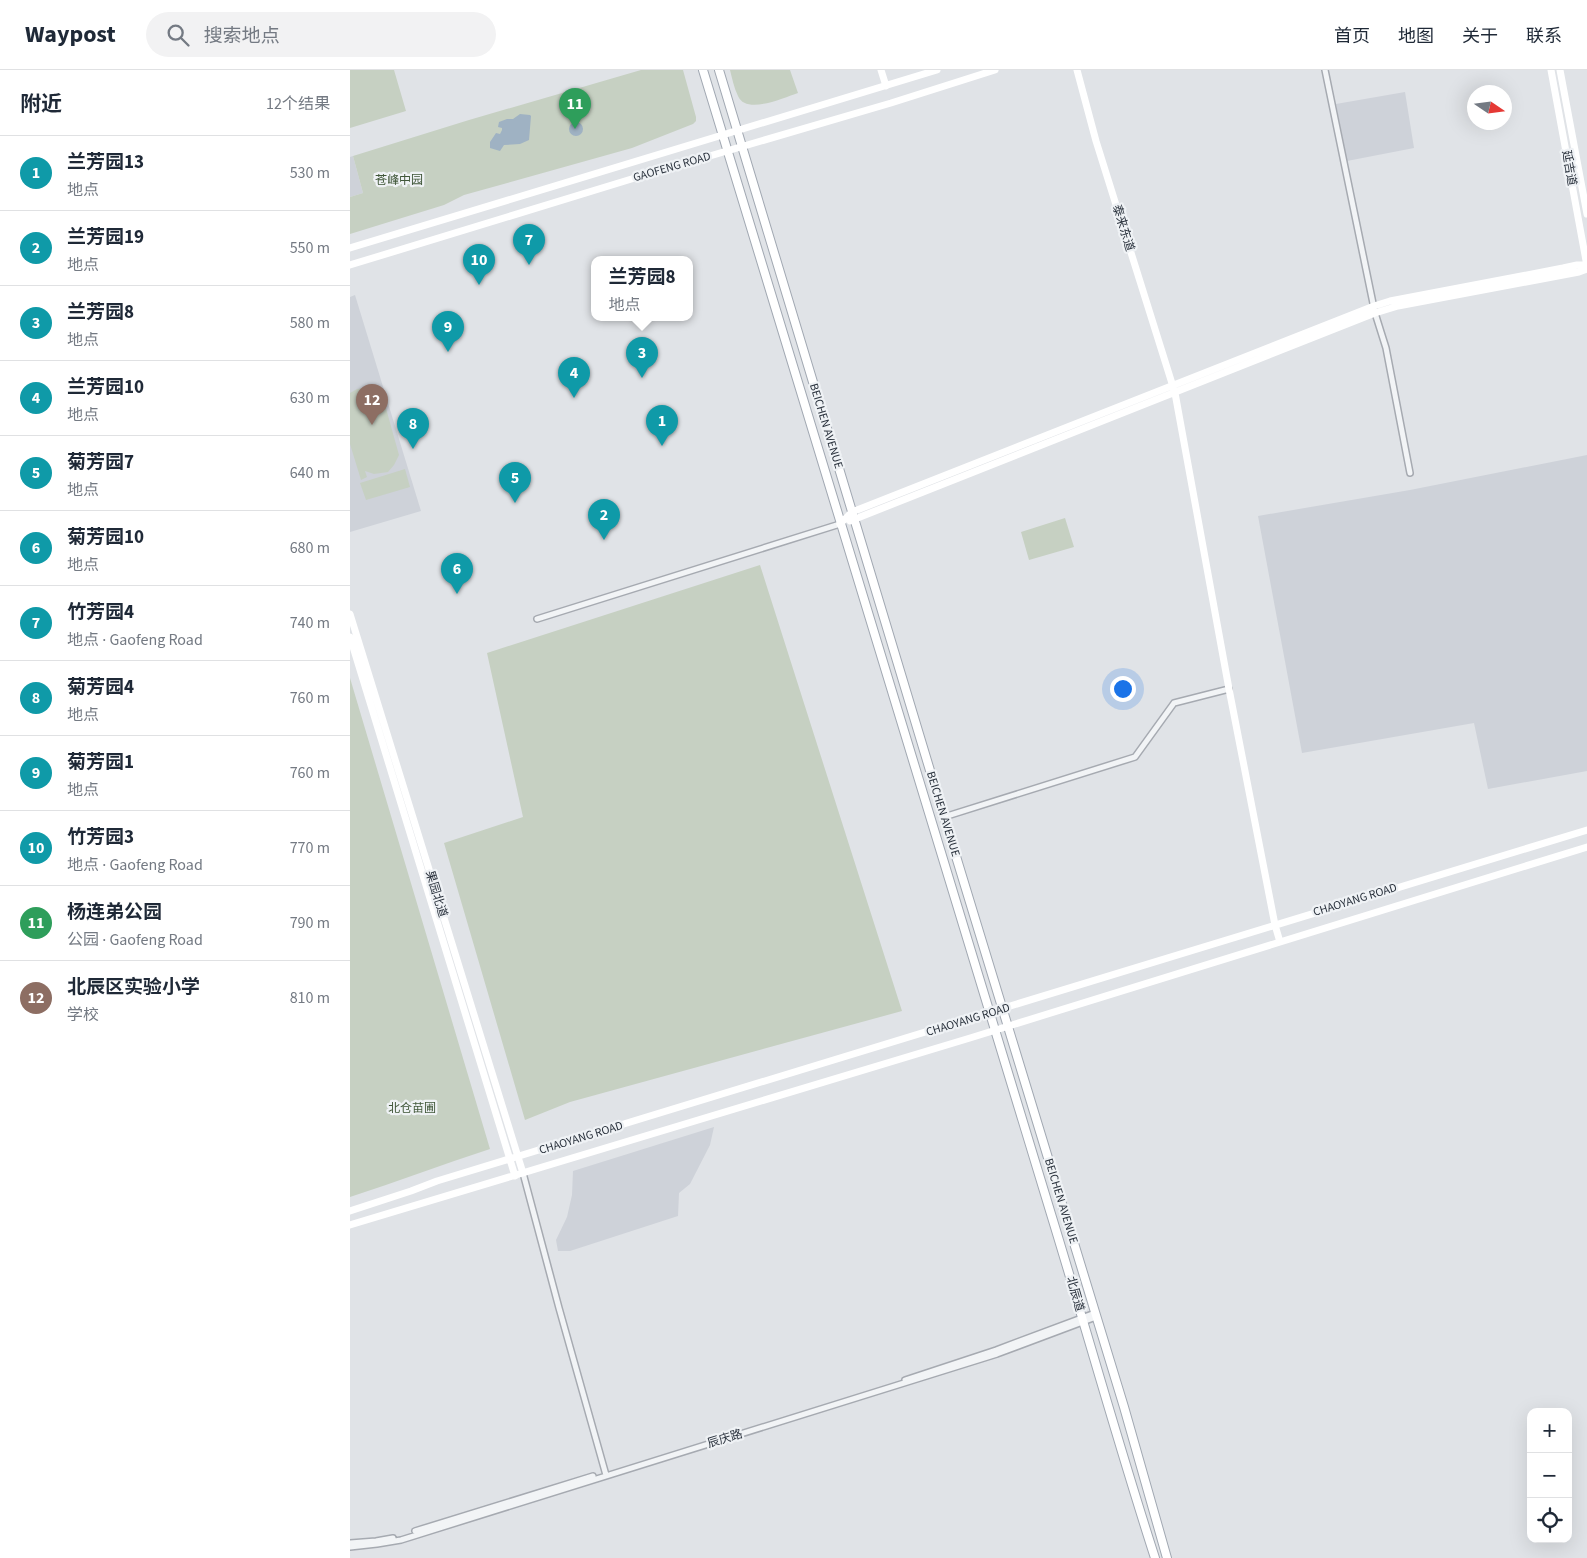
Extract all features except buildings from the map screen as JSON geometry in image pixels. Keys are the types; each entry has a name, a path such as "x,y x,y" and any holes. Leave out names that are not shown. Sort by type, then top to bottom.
{"main road":[{"name":"BEICHEN AVENUE","path":"703,70 994,1031"},
{"name":"BEICHEN AVENUE","path":"719,70 1096,1315 1167,1558"},
{"path":"881,70 886,86"},
{"name":"GAOFENG ROAD","path":"350,248 937,70"},
{"name":"GAOFENG ROAD","path":"350,265 638,176 891,103 995,70"},
{"name":"泰来东道","path":"1077,70 1096,141 1174,389 1229,689 1275,925 1280,942"},
{"name":"延吉道","path":"1551,70 1587,268"},
{"name":"延吉道","path":"1560,70 1587,214"},
{"path":"840,524 854,516 1374,310 1390,301 1562,268 1587,268"},
{"path":"1374,310 1579,272 1587,268"},
{"name":"果园北道","path":"350,614 518,1157 519,1174"},
{"name":"果园北道","path":"350,636 510,1160 519,1174"},
{"name":"CHAOYANG ROAD","path":"350,1211 437,1181 1587,830"},
{"name":"CHAOYANG ROAD","path":"350,1225 994,1031 1587,847"},
{"name":"北辰道","path":"994,1031 1155,1558"}],"street":[{"path":"1325,70 1374,310 1386,348 1410,473"},
{"path":"538,619 840,524"},
{"path":"944,818 1135,757 1174,703 1229,689"},
{"path":"519,1174 606,1474"},
{"name":"辰庆路","path":"350,1547 401,1540 882,1387 1096,1315"},
{"name":"辰庆路","path":"350,1543 376,1541 401,1536 606,1474"}],"shaded area":[{"path":"1405,92 1414,148 1347,161 1336,104"},
{"path":"353,156 363,193 350,197 350,157"},
{"path":"355,295 421,511 350,532 350,297"},
{"path":"1587,455 1587,771 1488,789 1474,723 1302,753 1258,516 1410,490"},
{"path":"714,1127 710,1145 690,1184 679,1193 678,1216 570,1251 558,1251 556,1240 567,1217 572,1195 573,1171"}],"green space":[{"path":"350,70 394,70 406,111 350,128"},
{"name":"苍峰中园","path":"641,70 683,70 696,121 693,124 632,148 464,195 444,205 350,234 350,197 363,193 353,156"},
{"path":"730,70 790,70 798,93 765,104 757,105 742,102 734,86"},
{"path":"364,388 375,390 382,394 399,455 388,472 374,474 365,471 367,477 361,480 350,444 350,393"},
{"path":"405,469 410,487 366,500 360,483"},
{"path":"1065,518 1074,547 1029,560 1021,532"},
{"path":"760,565 902,1011 570,1102 525,1120 444,843 523,817 487,653"},
{"name":"北仓苗圃","path":"350,678 490,1149 350,1197"}],"water":[{"path":"520,114 531,116 529,140 520,144 504,145 500,151 490,148 490,142 496,133 500,134 502,130 502,128 498,127 499,122 513,119"},
{"path":"576,122 581,124 583,129 581,134 576,136 571,134 569,129 571,124"}],"place":[{"name":"杨连弟公园","path":"575,129"},
{"name":"竹芳园4","path":"529,265"},
{"name":"竹芳园3","path":"479,285"},
{"name":"菊芳园1","path":"448,352"},
{"name":"兰芳园8","path":"642,378"},
{"name":"兰芳园10","path":"574,398"},
{"name":"北辰区实验小学","path":"372,425"},
{"name":"兰芳园13","path":"662,446"},
{"name":"菊芳园4","path":"413,449"},
{"name":"菊芳园7","path":"515,503"},
{"name":"兰芳园19","path":"604,540"},
{"name":"菊芳园10","path":"457,594"}]}
